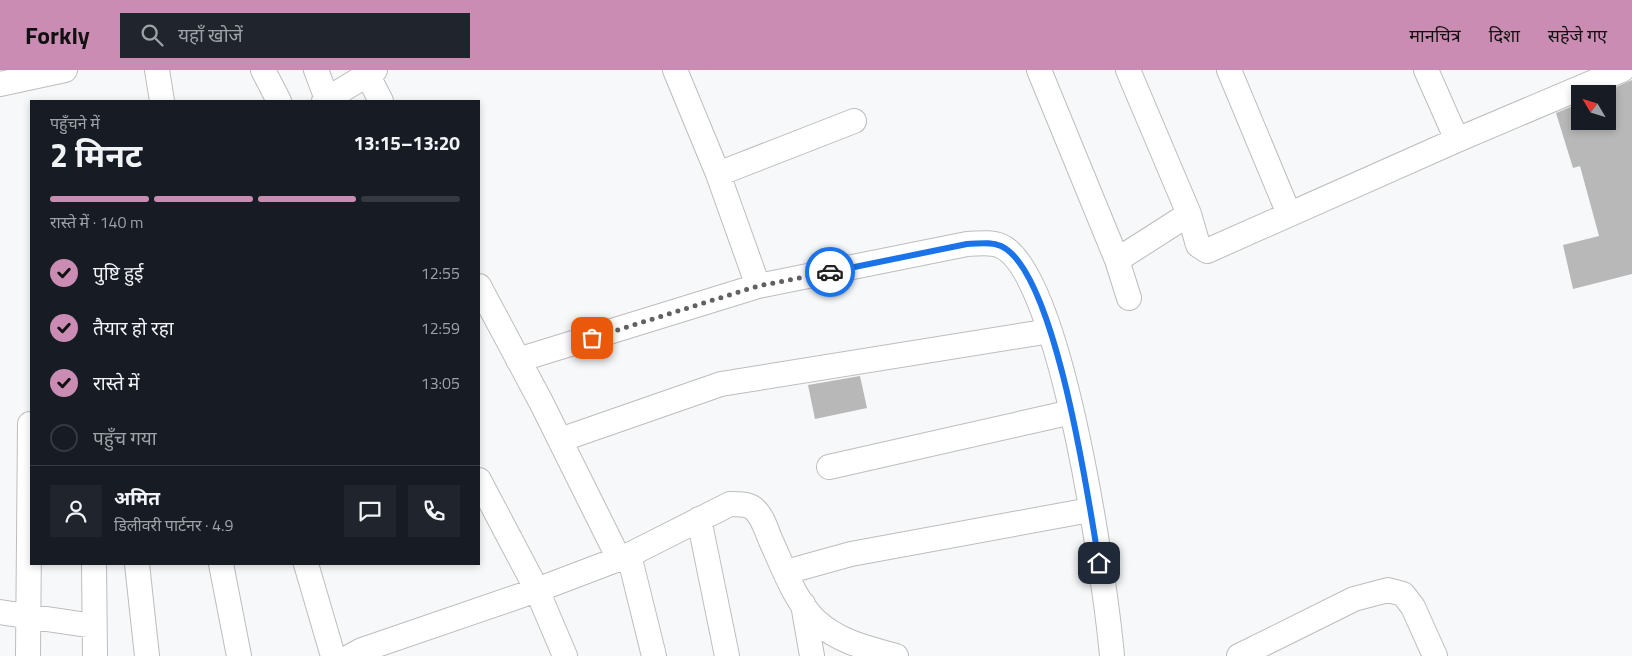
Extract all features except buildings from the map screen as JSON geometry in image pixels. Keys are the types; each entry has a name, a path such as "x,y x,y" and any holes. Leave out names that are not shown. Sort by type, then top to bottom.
{"street":[{"path":"0,84 65,70"},
{"path":"157,70 162,100"},
{"path":"263,70 278,100"},
{"path":"316,70 326,100 371,72 382,100"},
{"path":"1039,70 1117,260 1129,298"},
{"path":"1128,70 1189,214 1198,245 1207,251 1457,140 1622,70"},
{"path":"1229,70 1289,214"},
{"path":"1426,70 1457,140"},
{"path":"678,71 718,174 758,286"},
{"path":"718,174 854,120"},
{"path":"1117,260 1189,214"},
{"path":"518,360 758,286 967,244 987,243 1001,246 1016,259 1031,282 1050,331 1072,412 1109,616 1112,656"},
{"path":"480,288 624,557 654,656"},
{"path":"560,440 721,384 1050,331"},
{"path":"829,467 1072,412"},
{"path":"28,656 30,424"},
{"path":"480,482 537,590 565,656"},
{"path":"351,656 362,650 537,590 624,557 730,504 752,507 763,519 786,572 803,604 815,620 844,641 896,656"},
{"path":"786,572 852,554 1090,510"},
{"path":"699,519 727,656"},
{"path":"94,565 95,656"},
{"path":"137,565 147,656"},
{"path":"221,565 239,656"},
{"path":"306,565 333,656"},
{"path":"1239,656 1354,599 1388,590 1403,594 1413,607 1435,656"},
{"path":"803,604 812,656"},
{"path":"0,612 94,626"}],"way so far":[{"path":"592,338 758,286 830,272"}],"route":[{"path":"830,272 967,244 987,243 1001,246 1016,259 1031,282 1050,331 1072,412 1099,563"}]}
